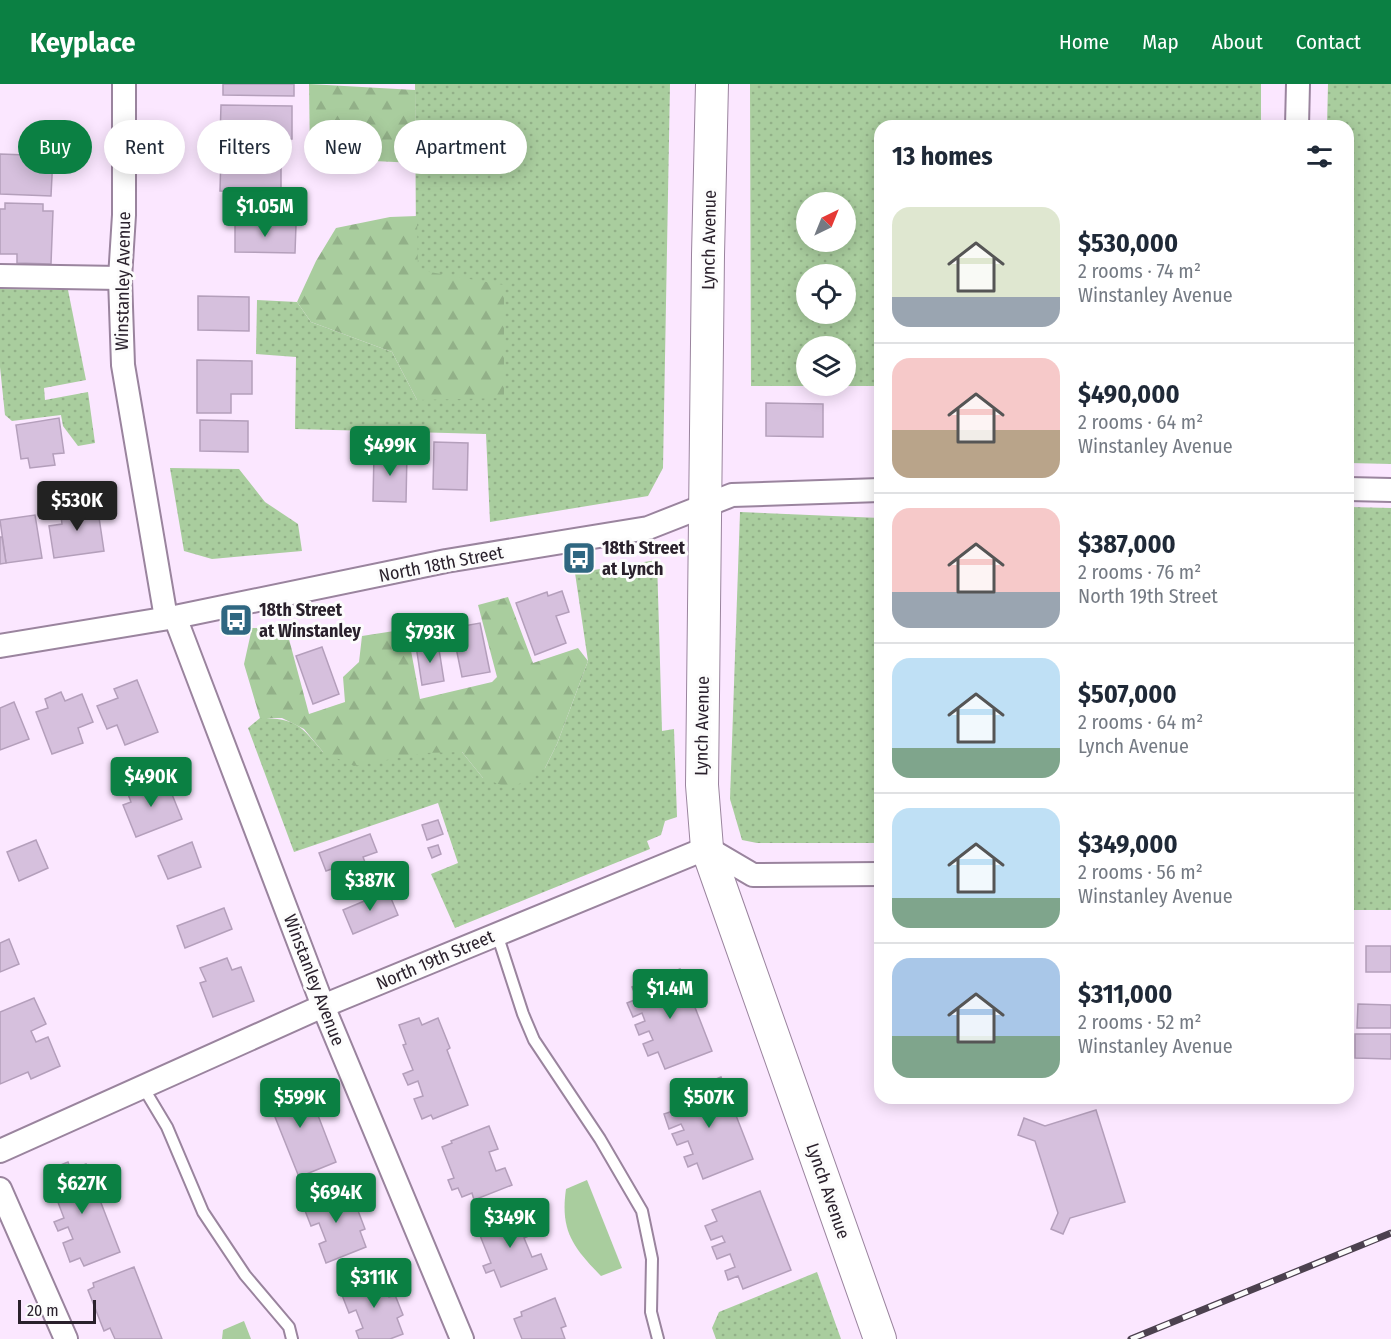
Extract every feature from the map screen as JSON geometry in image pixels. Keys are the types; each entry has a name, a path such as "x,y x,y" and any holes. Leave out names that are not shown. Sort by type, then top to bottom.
{"street":[{"name":"Winstanley Avenue","path":"124,84 124,215 120,278 123,365 170,618 323,1006 462,1339"},
{"name":"Lynch Avenue","path":"712,84 702,785 707,848 880,1339"},
{"path":"1297,120 1298,84"},
{"path":"0,276 120,278"},
{"path":"1354,489 1391,490"},
{"name":"North 18th Street","path":"0,646 170,618 446,561 648,528 732,495 766,492 874,490"},
{"path":"707,848 753,875 874,874"},
{"name":"North 19th Street","path":"0,1152 323,1006 707,848"},
{"path":"0,1189 66,1339"}],"lane":[{"path":"497,934 523,1014 534,1040 600,1139 642,1211 652,1259 651,1312 658,1339"},
{"path":"143,1087 167,1127 203,1212 245,1275 289,1327 292,1339"}],"green space":[{"path":"309,84 415,90 415,120 394,120 394,162 382,161 382,120 309,120"},
{"path":"415,84 670,84 663,468 648,496 490,522 486,434 295,429 296,357 256,354 257,300 297,302 311,322 392,352 417,400 416,174 527,174 527,120 415,120"},
{"path":"750,84 1261,84 1261,120 874,120 874,386 856,386 856,336 796,336 796,386 751,386"},
{"path":"1328,84 1391,84 1391,464 1354,463 1354,120 1327,120"},
{"path":"417,216 418,270 504,285 504,398 417,400 392,352 311,322 297,302 316,261 336,228 390,217"},
{"path":"0,289 68,290 86,380 44,388 45,400 88,392 95,443 78,446 63,426 61,415 12,421 5,415 0,367"},
{"path":"170,468 239,469 265,502 298,524 302,551 212,559 184,551"},
{"path":"1354,507 1391,508 1391,910 1354,910"},
{"path":"740,512 874,518 874,843 757,843 742,840 730,799"},
{"path":"657,560 662,731 674,729 677,817 665,821 661,835 647,841 650,849 455,928 431,874 458,863 438,803 294,852 248,728 260,718 272,718 297,725 323,752 462,752 483,778 545,768 557,744 588,661 575,573"},
{"path":"508,597 533,663 578,648 588,661 557,744 545,768 511,789 483,778 462,752 424,753 354,766 323,752 304,729 282,718 260,718 244,664 252,628 286,628 309,714 345,702 343,677 359,662 362,636 407,629 420,699 492,682 497,677 478,605"},
{"path":"587,1180 622,1268 601,1276 576,1247 565,1216 566,1189"},
{"path":"817,1272 841,1339 716,1339 712,1328 719,1312"},
{"path":"244,1321 251,1339 222,1339 223,1330"}],"building":[{"path":"223,84 294,84 294,96 223,95"},
{"path":"221,105 292,106 292,120 221,120"},
{"path":"0,154 18,155 18,174 52,174 51,196 0,194"},
{"path":"220,174 281,174 281,192 220,191"},
{"path":"5,203 43,204 43,211 53,211 51,264 17,263 17,254 0,254 0,209 5,209"},
{"path":"235,224 296,225 295,253 235,252"},
{"path":"198,296 249,297 249,331 198,330"},
{"path":"197,360 252,361 252,394 231,394 231,413 197,413"},
{"path":"766,403 823,404 823,437 766,436"},
{"path":"59,418 64,453 53,454 55,465 30,468 28,458 21,459 16,425"},
{"path":"200,420 248,421 248,452 200,451"},
{"path":"434,442 468,443 467,490 433,489"},
{"path":"374,452 407,453 406,502 373,501"},
{"path":"97,504 104,551 54,558 49,526 62,524 60,509"},
{"path":"35,515 42,558 6,563 0,520"},
{"path":"0,537 2,537 6,563 0,564"},
{"path":"562,591 569,612 556,616 566,643 535,655 516,603 547,592 548,596"},
{"path":"480,623 490,672 462,677 452,628"},
{"path":"438,643 444,681 422,685 416,646"},
{"path":"322,647 339,694 313,704 296,656"},
{"path":"137,680 158,732 125,745 117,725 107,729 97,706 118,698 114,689"},
{"path":"61,692 65,701 82,694 93,722 78,728 83,743 52,754 36,712 48,708 45,699"},
{"path":"14,702 29,739 0,750 0,708"},
{"path":"153,779 158,791 169,787 182,819 136,837 123,805 131,802 126,789"},
{"path":"438,820 443,834 427,840 422,825"},
{"path":"370,834 377,852 363,857 368,870 341,880 337,867 326,871 319,853"},
{"path":"36,840 48,868 19,881 7,852"},
{"path":"192,842 201,867 168,879 158,856"},
{"path":"438,845 441,854 432,858 428,848"},
{"path":"388,891 398,915 353,934 343,910"},
{"path":"224,908 232,929 185,948 177,926"},
{"path":"9,939 19,964 0,972 0,943"},
{"path":"1366,946 1391,946 1391,972 1366,972"},
{"path":"227,958 232,970 241,967 254,1001 213,1017 200,983 206,981 200,968"},
{"path":"680,969 712,1051 665,1069 658,1052 648,1056 643,1044 653,1040 649,1031 639,1035 635,1025 645,1021 642,1013 633,1017 627,1003 637,999 632,987"},
{"path":"34,998 46,1024 31,1031 36,1042 48,1037 60,1066 31,1079 28,1072 0,1084 0,1012"},
{"path":"1358,1004 1391,1005 1391,1028 1357,1028"},
{"path":"419,1018 422,1025 438,1018 450,1048 447,1050 468,1105 433,1119 431,1115 422,1119 414,1099 423,1096 418,1081 408,1085 403,1074 413,1070 403,1045 406,1044 399,1025"},
{"path":"1355,1034 1391,1034 1391,1059 1355,1058"},
{"path":"721,1077 753,1159 703,1179 697,1163 688,1167 684,1157 693,1154 688,1141 677,1145 672,1134 684,1130 681,1124 669,1129 664,1114 676,1110 671,1097"},
{"path":"293,1082 296,1091 302,1088 309,1107 314,1105 336,1162 299,1177 273,1112 270,1113 262,1094"},
{"path":"1096,1110 1125,1202 1070,1218 1063,1234 1051,1229 1058,1213 1035,1141 1018,1135 1024,1118 1045,1126"},
{"path":"489,1126 498,1149 489,1152 496,1171 505,1168 512,1185 474,1200 472,1193 462,1197 458,1188 452,1190 448,1180 454,1178 442,1147 452,1143 451,1141"},
{"path":"68,1162 71,1170 86,1164 120,1252 84,1266 80,1258 70,1262 63,1243 73,1239 68,1227 58,1231 54,1222 64,1218 46,1171"},
{"path":"342,1188 351,1210 357,1208 365,1229 360,1231 366,1247 326,1263 319,1244 326,1241 319,1223 311,1226 302,1203"},
{"path":"760,1191 791,1270 743,1289 738,1276 728,1280 725,1271 735,1267 730,1254 717,1259 712,1247 725,1242 722,1236 711,1240 705,1226 717,1221 712,1210"},
{"path":"523,1210 533,1234 524,1238 532,1257 541,1254 547,1269 501,1287 494,1270 486,1273 483,1266 491,1263 477,1228"},
{"path":"134,1267 162,1339 115,1339 110,1328 104,1331 88,1290 94,1287 93,1283"},
{"path":"380,1274 389,1297 395,1295 403,1315 397,1318 403,1334 390,1339 359,1339 356,1331 363,1328 356,1310 349,1313 340,1290"},
{"path":"555,1298 566,1326 561,1328 565,1339 522,1339 514,1319 522,1316 521,1312"}],"railway":[{"path":"1131,1339 1391,1233"}],"place":[{"name":"18th Street at Lynch","path":"579,558"},
{"name":"18th Street at Winstanley","path":"236,620"}]}
